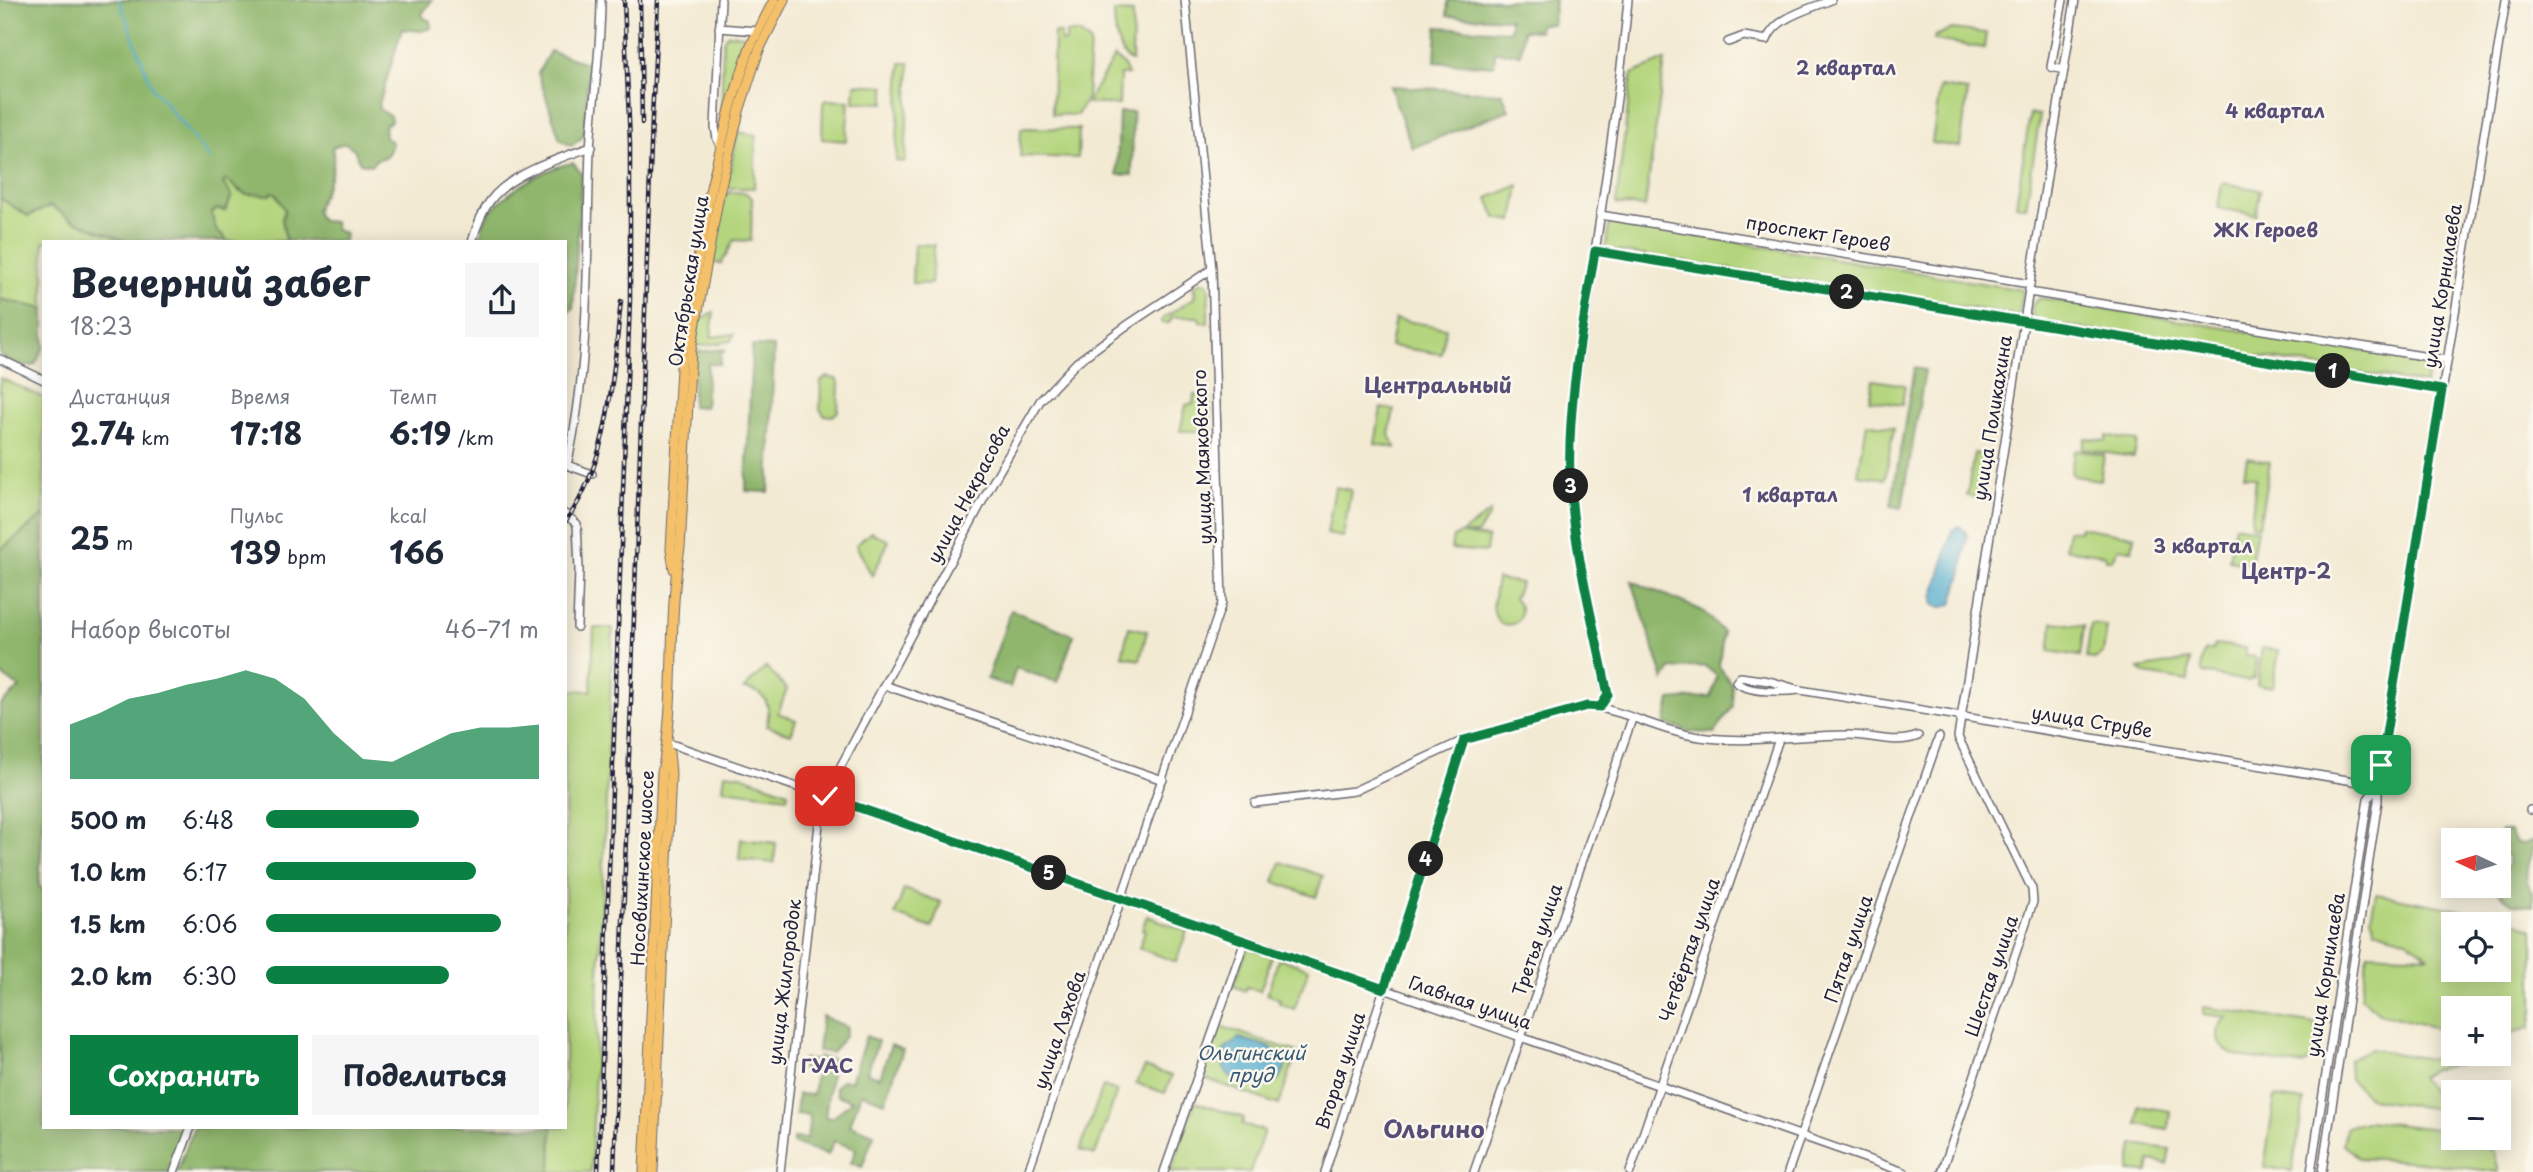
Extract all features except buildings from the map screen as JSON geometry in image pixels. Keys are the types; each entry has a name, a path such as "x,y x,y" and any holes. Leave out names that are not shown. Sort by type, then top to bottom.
{"main road":[{"name":"Октябрьская улица","path":"675,577 671,549 682,350 721,146 747,58 774,0"},
{"name":"Октябрьская улица","path":"668,743 675,577 680,548 691,351 728,154 740,108 759,50 784,0"},
{"name":"Носовихинское шоссе","path":"644,1172 662,772 668,743"},
{"name":"Носовихинское шоссе","path":"653,1172 671,772 668,743"}],"street":[{"path":"567,461 577,420 585,326 591,147 601,0"},
{"path":"721,0 715,127 721,146 728,154"},
{"name":"улица Маяковского","path":"1123,899 1222,603 1212,269 1185,0"},
{"path":"1600,707 1608,695 1584,573 1570,481 1571,425 1621,78 1628,0"},
{"path":"1728,42 1744,36 1767,40 1772,30 1787,18 1831,0"},
{"path":"2063,0 2051,68 2064,69"},
{"name":"улица Поликахина","path":"1962,716 2075,0"},
{"name":"улица Корнилаева","path":"2322,1172 2378,801 2378,785 2506,0"},
{"path":"719,28 758,31"},
{"path":"473,240 485,209 497,193 544,165 591,147"},
{"name":"проспект Героев","path":"1601,215 2447,360"},
{"path":"1595,251 2442,390"},
{"name":"улица Некрасова","path":"825,796 995,477 1040,401 1077,362 1212,269"},
{"path":"0,359 42,379"},
{"path":"567,465 592,474"},
{"path":"567,516 577,524 577,627"},
{"name":"улица Струве","path":"1800,690 1769,691 1742,687 1737,680 1746,677 1800,690 2378,785"},
{"path":"884,685 1163,780"},
{"path":"1255,803 1354,791 1464,740 1587,706 1600,707 1632,719 1698,737 1779,739 1850,735 1907,741 1918,736"},
{"name":"Шестая улица","path":"1942,1172 2033,898 2032,889 1958,737 1962,716"},
{"name":"Третья улица","path":"1474,1172 1632,719"},
{"name":"Пятая улица","path":"1788,1172 1939,737"},
{"name":"Четвёртая улица","path":"1630,1172 1779,739"},
{"name":"Вторая улица","path":"1325,1172 1464,740"},
{"name":"Главная улица","path":"668,743 1245,940 1904,1172"},
{"name":"улица Корнилаева","path":"2311,1172 2368,799 2378,785"},
{"name":"улица Жилгородок","path":"779,1172 820,815 825,796"},
{"name":"улица Ляхова","path":"1028,1172 1123,899"},
{"path":"1164,1172 1245,940"},
{"path":"174,1172 190,1129"}],"green space":[{"path":"0,0 432,0 422,14 430,21 431,28 421,31 402,29 379,104 379,109 390,116 391,121 384,126 385,137 392,143 388,153 375,160 372,165 360,163 354,149 345,143 332,147 332,172 316,210 323,221 334,222 336,230 345,233 344,240 286,240 282,219 285,210 276,193 245,194 226,180 223,183 232,195 225,211 217,209 211,213 217,232 226,240 123,240 72,220 51,206 28,216 0,198"},
{"path":"1448,0 1555,0 1553,24 1540,24 1539,31 1523,30 1521,54 1495,52 1494,66 1435,62 1437,27 1510,31 1510,19 1447,16"},
{"path":"1114,12 1133,13 1132,61 1120,48"},
{"path":"1952,29 1986,33 1984,48 1934,40 1935,36"},
{"path":"1054,33 1061,33 1061,42 1066,42 1066,33 1079,33 1090,42 1087,98 1077,115 1052,114"},
{"path":"728,34 747,35 749,41 721,129 723,40"},
{"path":"550,51 589,64 584,136 571,146 560,139 538,73"},
{"path":"1114,57 1123,64 1128,75 1120,75 1119,105 1087,103"},
{"path":"1665,60 1645,207 1616,204 1632,74"},
{"path":"901,63 910,63 905,162 896,161"},
{"path":"855,84 885,86 885,103 854,102"},
{"path":"1390,86 1502,93 1509,110 1412,148"},
{"path":"1940,87 1968,91 1960,147 1932,143"},
{"path":"827,100 849,101 846,141 822,139 823,103"},
{"path":"1119,112 1133,112 1132,175 1117,175"},
{"path":"2030,114 2040,115 2026,207 2016,205"},
{"path":"1021,128 1079,129 1078,158 1020,156"},
{"path":"738,132 756,135 754,188 730,188 727,185"},
{"path":"573,163 582,174 573,308 567,313 567,240 478,240 489,213 507,195 529,180"},
{"path":"226,179 240,192 270,195 272,192 276,193 285,210 282,219 286,240 226,240 217,232 211,213 217,209 225,211 232,196 223,183"},
{"path":"2222,183 2261,190 2256,215 2218,208"},
{"path":"1519,185 1513,221 1496,218 1488,198"},
{"path":"729,192 746,193 752,198 751,241 734,240 721,264 711,262 723,198"},
{"path":"0,198 28,216 51,206 72,220 123,240 42,240 42,309 0,299"},
{"path":"1610,221 2023,290 2019,316 1605,249"},
{"path":"914,244 934,245 931,284 912,283"},
{"path":"1201,282 1207,283 1209,287 1208,323 1201,322 1198,317 1172,317 1169,323 1162,323 1162,319 1194,298 1193,287"},
{"path":"2040,298 2429,361 2426,384 2037,321 2032,308"},
{"path":"0,299 42,309 42,351 35,365 21,365 0,355"},
{"path":"714,312 711,337 734,334 731,341 695,345 699,320"},
{"path":"1395,319 1446,328 1441,354 1390,346"},
{"path":"752,346 774,347 769,492 746,491"},
{"path":"725,349 725,352 721,353 720,364 708,364 705,407 692,406 695,352"},
{"path":"1914,368 1925,370 1902,508 1891,506"},
{"path":"827,377 839,382 838,411 833,416 824,415 820,409 821,381"},
{"path":"0,378 42,397 42,517 0,550"},
{"path":"1873,380 1905,385 1902,405 1869,400"},
{"path":"1194,395 1210,395 1211,431 1180,431 1186,405 1193,404"},
{"path":"1381,408 1394,410 1389,434 1396,448 1375,444"},
{"path":"1867,423 1894,428 1885,479 1858,475"},
{"path":"2107,436 2137,441 2134,457 2083,449 2085,438 2106,441"},
{"path":"2078,450 2104,455 2100,480 2074,476 2071,472 2074,452"},
{"path":"1974,453 1986,455 1979,498 1967,496"},
{"path":"2247,458 2270,462 2259,526 2251,524 2256,478 2244,475"},
{"path":"1335,487 1351,490 1343,537 1327,534"},
{"path":"1490,512 1477,534 1462,534 1488,538 1486,552 1451,549 1453,537"},
{"path":"42,517 42,835 39,886 42,888 42,1129 186,1129 170,1172 0,1172 0,705 20,688 0,674 0,550"},
{"path":"2235,525 2257,529 2251,564 2229,560"},
{"path":"2080,527 2134,536 2132,550 2119,548 2112,560 2106,559 2106,555 2065,549 2068,530 2079,531"},
{"path":"871,532 889,541 872,576 856,545"},
{"path":"1497,579 1521,583 1514,599 1521,614 1513,624 1501,624 1497,620 1493,603"},
{"path":"1632,581 1703,611 1723,632 1719,666 1732,685 1733,706 1714,733 1692,732 1665,724 1670,700 1711,697 1717,676 1705,666 1671,669 1664,680"},
{"path":"1011,610 1074,635 1057,682 1016,668 1010,687 987,679"},
{"path":"2053,622 2084,626 2080,656 2049,651"},
{"path":"2091,624 2107,626 2103,653 2095,659 2086,658"},
{"path":"1129,627 1147,631 1140,660 1122,656"},
{"path":"594,628 613,628 591,1172 551,1172 552,1129 567,1129 567,690 591,691"},
{"path":"2214,644 2245,648 2245,655 2253,656 2257,660 2254,678 2247,681 2203,673 2203,655 2206,650 2213,650"},
{"path":"2262,648 2279,650 2273,687 2257,685"},
{"path":"2190,660 2188,681 2145,674 2139,669"},
{"path":"766,667 787,689 778,713 796,720 791,734 766,726 766,701 758,693 744,689"},
{"path":"725,773 741,775 788,792 787,797 723,789"},
{"path":"2511,834 2516,843 2524,844 2533,840 2526,874 2533,892 2533,906 2512,904 2506,898 2511,898"},
{"path":"741,839 776,843 774,863 739,859"},
{"path":"1281,862 1323,876 1316,897 1274,882"},
{"path":"904,889 941,902 932,928 895,915"},
{"path":"2376,894 2471,912 2441,912 2441,982 2511,982 2511,921 2533,929 2533,1010 2530,1028 2511,1033 2511,996 2441,996 2441,1029 2379,1013 2361,998 2368,953 2428,956 2407,940 2375,930 2371,917"},
{"path":"1147,916 1187,931 1176,962 1139,948"},
{"path":"1248,947 1272,956 1260,991 1247,987 1245,991 1233,986"},
{"path":"1279,958 1309,969 1294,1009 1267,994"},
{"path":"2203,1007 2323,1025 2322,1032 2316,1032 2317,1051 2309,1062 2300,1065 2236,1055 2219,1043 2218,1030 2227,1017 2203,1014"},
{"path":"822,1016 847,1027 845,1036 832,1053 818,1051"},
{"path":"1220,1026 1297,1052 1279,1105 1206,1079 1206,1069"},
{"path":"866,1036 878,1041 867,1073 880,1077 891,1045 903,1050 885,1102 861,1093 850,1125 874,1134 862,1167 851,1163 856,1149 834,1141 828,1155 793,1143 793,1138 807,1139 810,1115 796,1114 798,1094 813,1095 816,1072 802,1070 803,1059 833,1059 825,1117 832,1118 852,1101 837,1095 835,1087 842,1080 851,1081"},
{"path":"2370,1049 2441,1061 2441,1066 2451,1066 2432,1070 2420,1078 2441,1100 2441,1109 2370,1099 2350,1079 2349,1059"},
{"path":"1145,1067 1172,1076 1165,1093 1136,1083"},
{"path":"1103,1086 1117,1091 1095,1155 1080,1150"},
{"path":"2275,1097 2304,1101 2292,1171 2264,1167"},
{"path":"1195,1102 1244,1118 1242,1124 1264,1131 1250,1172 1171,1172"},
{"path":"2139,1106 2170,1111 2168,1129 2137,1124"},
{"path":"2369,1121 2441,1130 2441,1150 2492,1150 2499,1172 2412,1161 2359,1158 2343,1145 2346,1127"},
{"path":"193,1129 552,1129 551,1172 177,1172"},
{"path":"2133,1144 2170,1149 2167,1164 2150,1161 2148,1172 2129,1171"}],"water":[{"path":"1959,526 1967,536 1962,572 1952,604 1939,607 1933,603 1933,598 1952,531"},
{"name":"Ольгинский пруд","path":"1239,1038 1271,1048 1282,1055 1286,1060 1283,1072 1277,1080 1268,1085 1247,1085 1228,1074 1223,1066 1224,1050"}],"waterway":[{"path":"119,0 152,87 210,159"}],"railway":[{"path":"598,1172 630,300 630,144 624,0"},
{"path":"640,0 642,123"},
{"path":"614,1172 658,0"},
{"path":"567,519 592,473 600,445 612,387 621,301"}],"district":[{"name":"2 квартал","path":"1846,68"},
{"name":"4 квартал","path":"2275,111"},
{"name":"ЖК Героев","path":"2266,230"},
{"name":"Центральный","path":"1438,386"},
{"name":"1 квартал","path":"1790,495"},
{"name":"3 квартал","path":"2203,546"},
{"name":"Центр-2","path":"2286,572"},
{"name":"ГУАС","path":"827,1066"},
{"name":"Ольгино","path":"1434,1130"}],"route":[{"path":"825,796 1384,989 1464,740 1587,706 1600,707 1608,695 1582,564 1570,481 1571,425 1595,251 2442,390 2381,765"}]}
